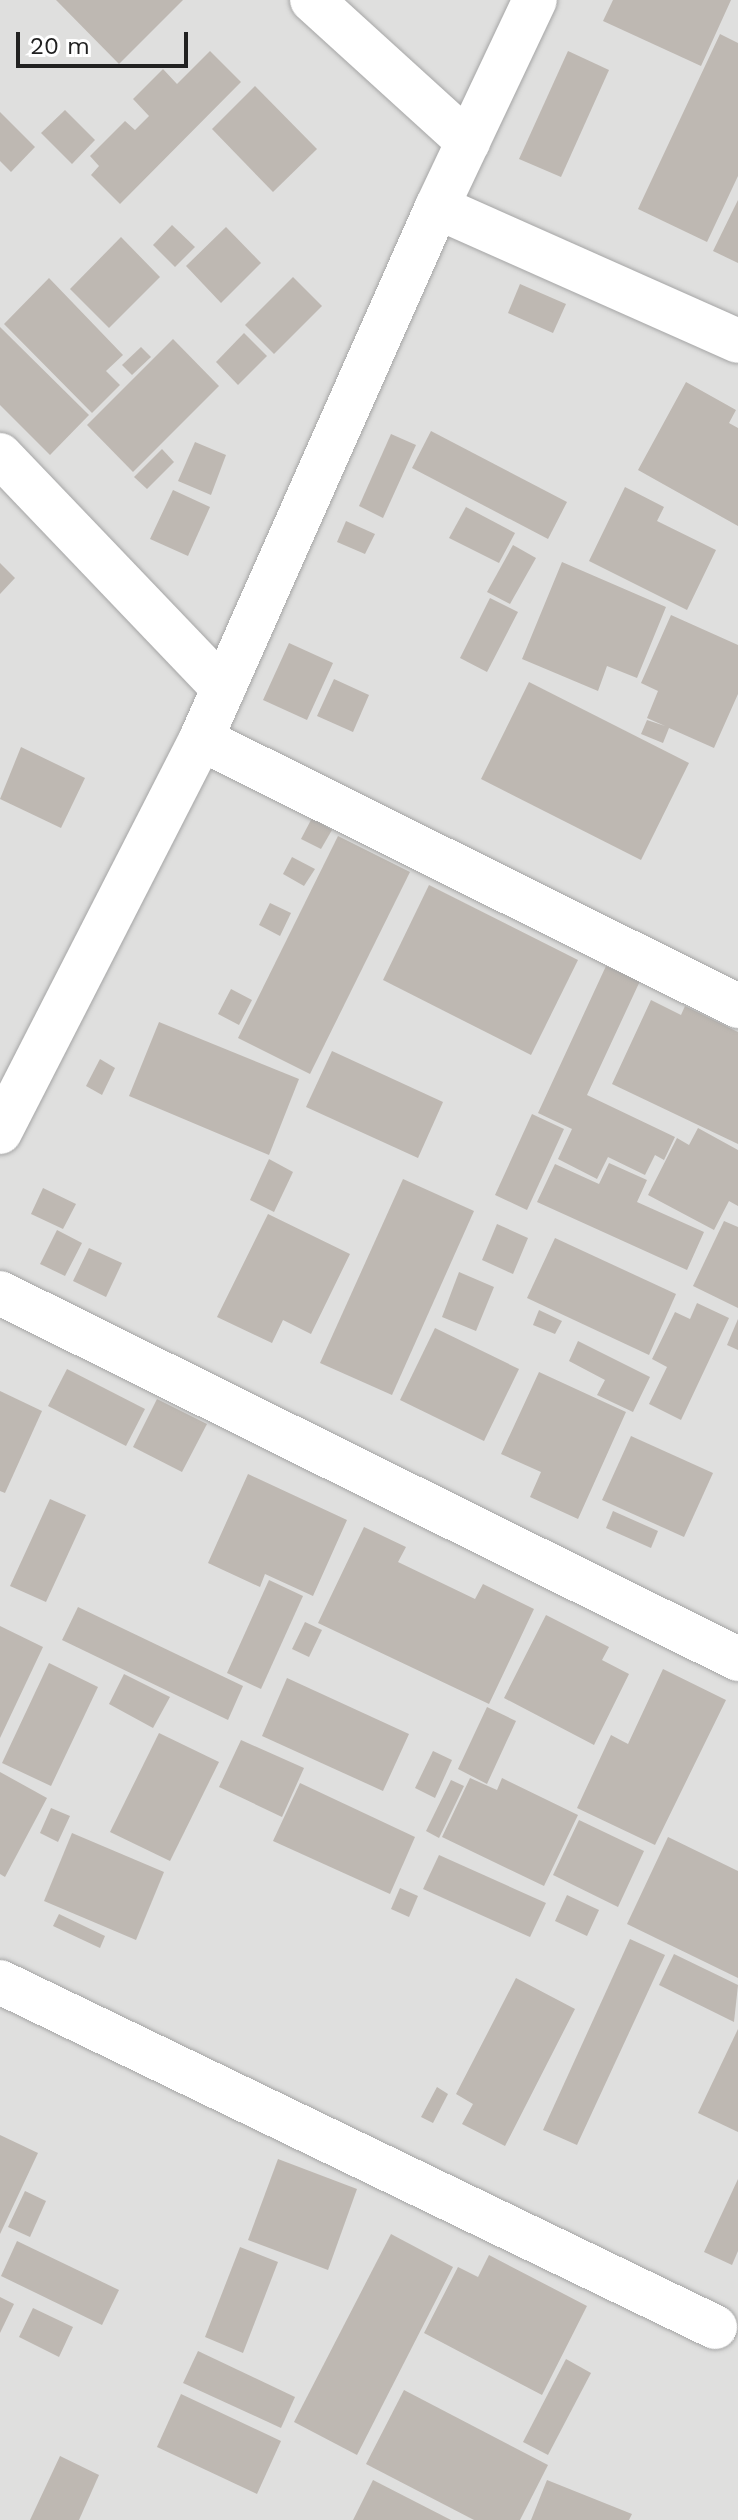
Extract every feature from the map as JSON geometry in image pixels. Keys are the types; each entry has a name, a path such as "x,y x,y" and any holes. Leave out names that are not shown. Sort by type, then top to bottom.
{"street":[{"path":"312,0 468,142"},
{"path":"0,1132 201,739 437,207 535,0"},
{"path":"437,207 738,341"},
{"path":"0,455 223,688"},
{"path":"201,739 738,1006"},
{"path":"0,1293 738,1659"},
{"path":"0,1982 715,2327"}],"shaded area":[{"path":"0,0 738,0 738,2520 0,2520"}],"building":[{"path":"56,0 183,0 119,64"},
{"path":"613,0 731,0 701,66 603,21"},
{"path":"720,34 738,43 738,176 707,242 638,209"},
{"path":"210,51 241,82 120,204 91,175 99,166 90,156 125,121 135,130 149,116 133,99 163,69 177,84"},
{"path":"568,51 609,70 561,177 519,159"},
{"path":"255,86 317,149 273,192 212,129"},
{"path":"65,110 95,140 72,164 41,133"},
{"path":"0,112 35,147 11,172 0,161"},
{"path":"738,200 738,263 713,251"},
{"path":"172,225 195,247 175,267 153,245"},
{"path":"226,227 261,263 221,303 186,266"},
{"path":"121,237 160,277 109,328 70,289"},
{"path":"293,277 322,306 274,354 245,325"},
{"path":"49,278 123,355 106,371 120,385 92,413 4,324"},
{"path":"520,284 566,304 553,333 508,313"},
{"path":"0,327 89,415 50,455 0,405"},
{"path":"244,333 267,356 238,385 216,362"},
{"path":"173,339 219,386 133,472 87,425"},
{"path":"141,347 151,357 132,375 122,365"},
{"path":"686,382 736,410 729,423 738,428 738,526 638,470"},
{"path":"431,431 567,502 548,539 412,468"},
{"path":"391,434 416,445 383,518 359,506"},
{"path":"195,442 226,455 211,495 178,481"},
{"path":"162,449 174,462 147,489 134,477"},
{"path":"625,487 664,507 657,521 716,550 687,610 589,561"},
{"path":"173,490 210,507 188,556 150,539"},
{"path":"466,507 515,533 499,563 449,538"},
{"path":"346,521 375,534 365,554 337,542"},
{"path":"513,545 536,558 510,604 487,592"},
{"path":"562,562 666,607 637,678 607,666 598,691 522,659"},
{"path":"0,563 15,578 0,594"},
{"path":"490,598 518,612 487,672 460,658"},
{"path":"671,615 738,645 738,694 714,748 669,728 663,743 641,734 647,720 665,726 647,718 658,691 641,683"},
{"path":"289,643 333,663 307,720 263,700"},
{"path":"334,679 369,695 353,732 317,716"},
{"path":"529,682 689,763 641,860 481,779"},
{"path":"21,747 85,778 61,828 0,799"},
{"path":"312,818 332,830 321,849 301,839"},
{"path":"338,836 410,872 310,1074 238,1038"},
{"path":"292,857 315,869 304,886 283,874"},
{"path":"429,885 578,960 531,1055 383,980"},
{"path":"270,903 291,913 280,936 259,925"},
{"path":"606,966 640,981 587,1095 675,1137 664,1160 655,1155 645,1175 608,1157 597,1179 558,1159 572,1129 538,1113"},
{"path":"231,989 252,1000 239,1025 218,1014"},
{"path":"651,1000 681,1015 685,1006 738,1032 738,1144 612,1084"},
{"path":"159,1022 299,1079 269,1155 129,1096"},
{"path":"332,1051 443,1102 418,1158 306,1107"},
{"path":"100,1059 115,1068 102,1095 86,1086"},
{"path":"532,1114 564,1129 527,1210 495,1195"},
{"path":"698,1128 738,1150 738,1206 729,1201 714,1230 648,1195 677,1138 689,1145"},
{"path":"269,1159 293,1172 274,1212 250,1200"},
{"path":"609,1163 647,1180 637,1202 704,1232 687,1270 537,1202 555,1164 599,1184"},
{"path":"403,1179 474,1211 392,1395 320,1363"},
{"path":"43,1188 76,1204 63,1229 31,1214"},
{"path":"268,1214 350,1254 311,1334 283,1320 272,1343 217,1317"},
{"path":"724,1221 738,1227 738,1308 693,1286"},
{"path":"497,1224 528,1238 513,1274 482,1260"},
{"path":"57,1230 82,1243 65,1276 40,1264"},
{"path":"555,1238 676,1294 649,1355 527,1298"},
{"path":"89,1248 122,1263 106,1297 73,1281"},
{"path":"459,1272 494,1287 476,1331 442,1317"},
{"path":"697,1303 729,1318 681,1420 649,1404 667,1367 652,1359 675,1312 690,1319"},
{"path":"539,1310 562,1321 555,1334 533,1325"},
{"path":"738,1319 738,1350 727,1345"},
{"path":"435,1328 519,1369 484,1441 400,1400"},
{"path":"578,1341 650,1377 633,1412 597,1395 605,1380 569,1361"},
{"path":"67,1369 145,1409 126,1446 48,1406"},
{"path":"539,1372 626,1412 578,1519 530,1497 541,1472 501,1454"},
{"path":"0,1391 42,1411 5,1493 0,1491"},
{"path":"157,1399 207,1424 182,1472 133,1447"},
{"path":"631,1436 713,1473 684,1537 602,1500"},
{"path":"248,1474 347,1520 313,1596 265,1574 260,1587 208,1563"},
{"path":"50,1499 86,1515 46,1602 10,1586"},
{"path":"613,1511 658,1531 651,1548 606,1528"},
{"path":"364,1527 406,1547 398,1562 475,1599 483,1584 534,1609 489,1704 318,1623"},
{"path":"269,1580 303,1596 261,1689 227,1673"},
{"path":"78,1607 243,1686 228,1720 62,1640"},
{"path":"546,1615 609,1647 602,1660 629,1674 594,1745 504,1698"},
{"path":"305,1622 322,1630 309,1657 292,1649"},
{"path":"0,1626 43,1647 0,1738"},
{"path":"49,1663 98,1687 51,1786 2,1763"},
{"path":"663,1669 726,1700 655,1845 577,1808 611,1735 628,1744"},
{"path":"124,1674 170,1697 153,1728 109,1704"},
{"path":"287,1678 409,1734 383,1791 262,1736"},
{"path":"487,1707 516,1721 487,1784 458,1769"},
{"path":"159,1733 219,1762 170,1861 110,1832"},
{"path":"241,1740 304,1768 282,1817 219,1787"},
{"path":"433,1751 452,1760 435,1798 415,1788"},
{"path":"0,1772 47,1798 5,1877 0,1874"},
{"path":"470,1778 497,1790 502,1778 578,1815 544,1886 442,1837"},
{"path":"451,1780 464,1786 439,1838 426,1831"},
{"path":"300,1783 415,1837 390,1894 273,1841"},
{"path":"51,1808 70,1816 58,1842 40,1833"},
{"path":"579,1820 644,1851 618,1907 553,1875"},
{"path":"72,1833 164,1872 136,1940 44,1901"},
{"path":"668,1837 738,1871 738,1978 627,1924"},
{"path":"439,1855 546,1903 530,1937 423,1889"},
{"path":"400,1888 418,1896 409,1917 391,1909"},
{"path":"567,1895 599,1910 587,1936 555,1921"},
{"path":"59,1914 105,1936 100,1948 53,1926"},
{"path":"630,1939 665,1955 577,2145 543,2130"},
{"path":"674,1954 738,1985 734,2022 659,1985"},
{"path":"516,1978 575,2009 505,2146 462,2124 473,2104 456,2094"},
{"path":"738,2029 738,2132 698,2113"},
{"path":"437,2087 448,2094 433,2123 421,2117"},
{"path":"0,2135 38,2153 0,2234"},
{"path":"278,2159 357,2189 328,2270 248,2240"},
{"path":"738,2179 738,2251 732,2265 704,2252"},
{"path":"25,2191 46,2201 30,2237 8,2227"},
{"path":"391,2234 453,2267 357,2455 294,2422"},
{"path":"17,2241 119,2290 102,2325 1,2276"},
{"path":"240,2247 278,2262 243,2353 205,2337"},
{"path":"489,2255 587,2306 542,2395 424,2333 458,2267 478,2277"},
{"path":"0,2297 14,2304 0,2333"},
{"path":"33,2308 73,2327 59,2357 19,2337"},
{"path":"198,2351 295,2397 281,2428 183,2383"},
{"path":"566,2359 591,2373 548,2455 523,2442"},
{"path":"404,2390 548,2465 520,2520 474,2520 366,2464"},
{"path":"181,2394 281,2441 257,2494 157,2447"},
{"path":"60,2456 99,2475 79,2520 30,2520"},
{"path":"373,2480 451,2520 353,2520"},
{"path":"547,2480 632,2514 629,2520 531,2520"}]}
